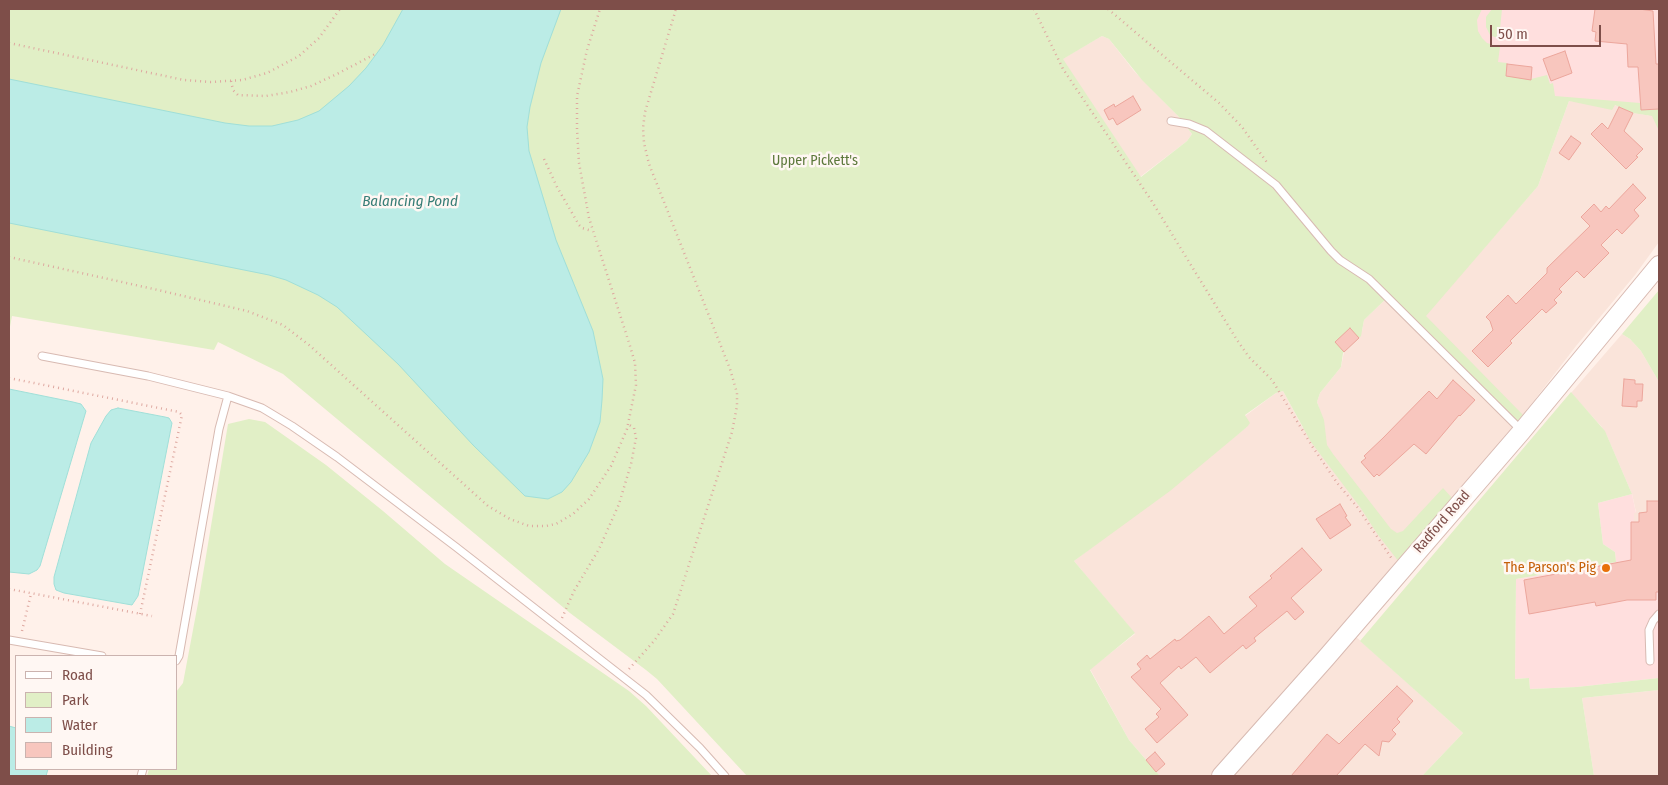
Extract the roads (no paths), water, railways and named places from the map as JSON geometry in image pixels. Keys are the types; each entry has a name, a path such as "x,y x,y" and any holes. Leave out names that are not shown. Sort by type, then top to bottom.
{"street":[{"name":"Radford Road","path":"1221,776 1326,658 1522,431 1659,265"}],"lane":[{"path":"1171,121 1189,124 1206,131 1276,185 1331,251 1340,260 1369,279 1522,431"},
{"path":"42,356 148,376 228,396 262,408 337,457 623,676 646,695 700,748 725,776"},
{"path":"178,658 219,429 228,396"},
{"path":"1650,661 1649,630 1652,621 1659,614"},
{"path":"9,640 96,655"}],"water":[{"name":"Balancing Pond","path":"403,9 561,9 541,63 530,107 527,127 529,151 556,240 593,331 603,379 600,422 589,452 571,482 562,492 548,499 525,496 473,445 398,364 337,307 318,295 286,280 269,275 9,223 9,79 225,123 272,126 298,120 319,111 349,86 366,68 383,45"},
{"path":"9,389 81,404 86,411 40,566 29,574 9,572"},
{"path":"118,408 169,418 172,423 138,596 132,605 64,593 56,590 54,584 54,577 91,443 106,416 111,410"},
{"path":"9,726 15,728 15,770 48,770 46,776 9,776"}],"place":[{"name":"The Parson's Pig","path":"1606,568"}],"park label":[{"name":"Upper Pickett's","path":"815,161"}]}
